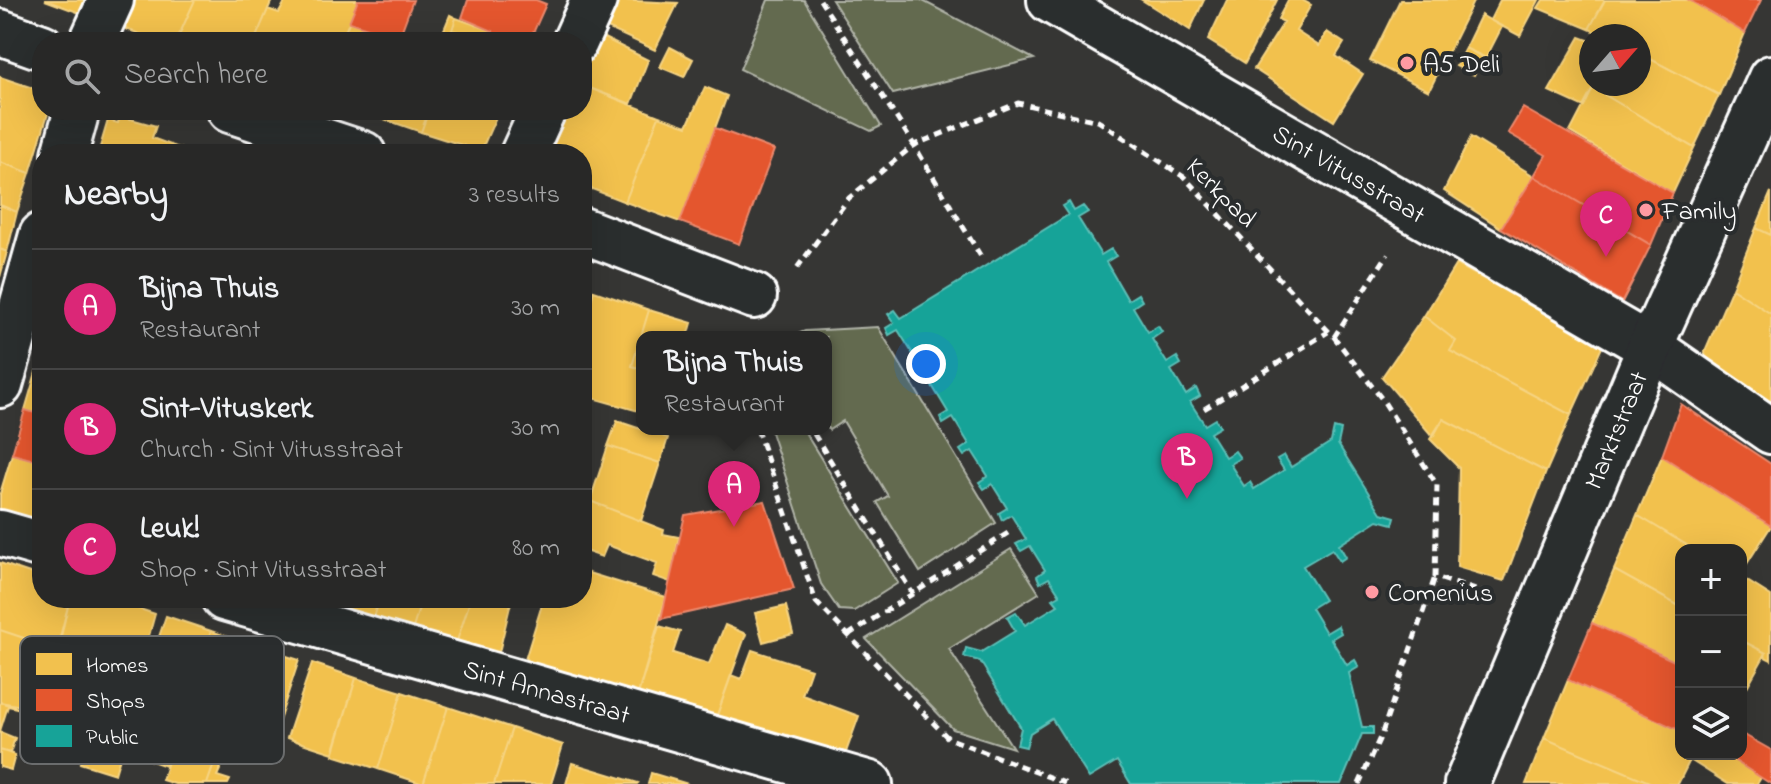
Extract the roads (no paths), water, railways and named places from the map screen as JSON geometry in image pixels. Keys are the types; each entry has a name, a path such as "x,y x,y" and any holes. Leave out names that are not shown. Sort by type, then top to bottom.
{"street":[{"path":"97,32 111,0"},
{"path":"580,32 594,0"},
{"name":"Sint Vitusstraat","path":"1050,0 1650,347 1771,431"},
{"path":"0,32 32,43"},
{"name":"Marktstraat","path":"1467,784 1650,347 1771,78"},
{"path":"68,144 74,120"},
{"path":"260,120 333,144"},
{"path":"528,144 538,120"},
{"path":"592,234 754,296"},
{"path":"0,385 32,271"},
{"path":"0,533 32,542"},
{"name":"Sint Annastraat","path":"259,608 870,784"}],"place":[{"name":"A5 Deli","path":"1407,63"},
{"name":"Family","path":"1646,210"},
{"name":"Leuk!","path":"1606,257"},
{"name":"Sint-Vituskerk","path":"1187,499"},
{"name":"Bijna Thuis","path":"734,527"},
{"name":"Comenius","path":"1372,592"}]}
